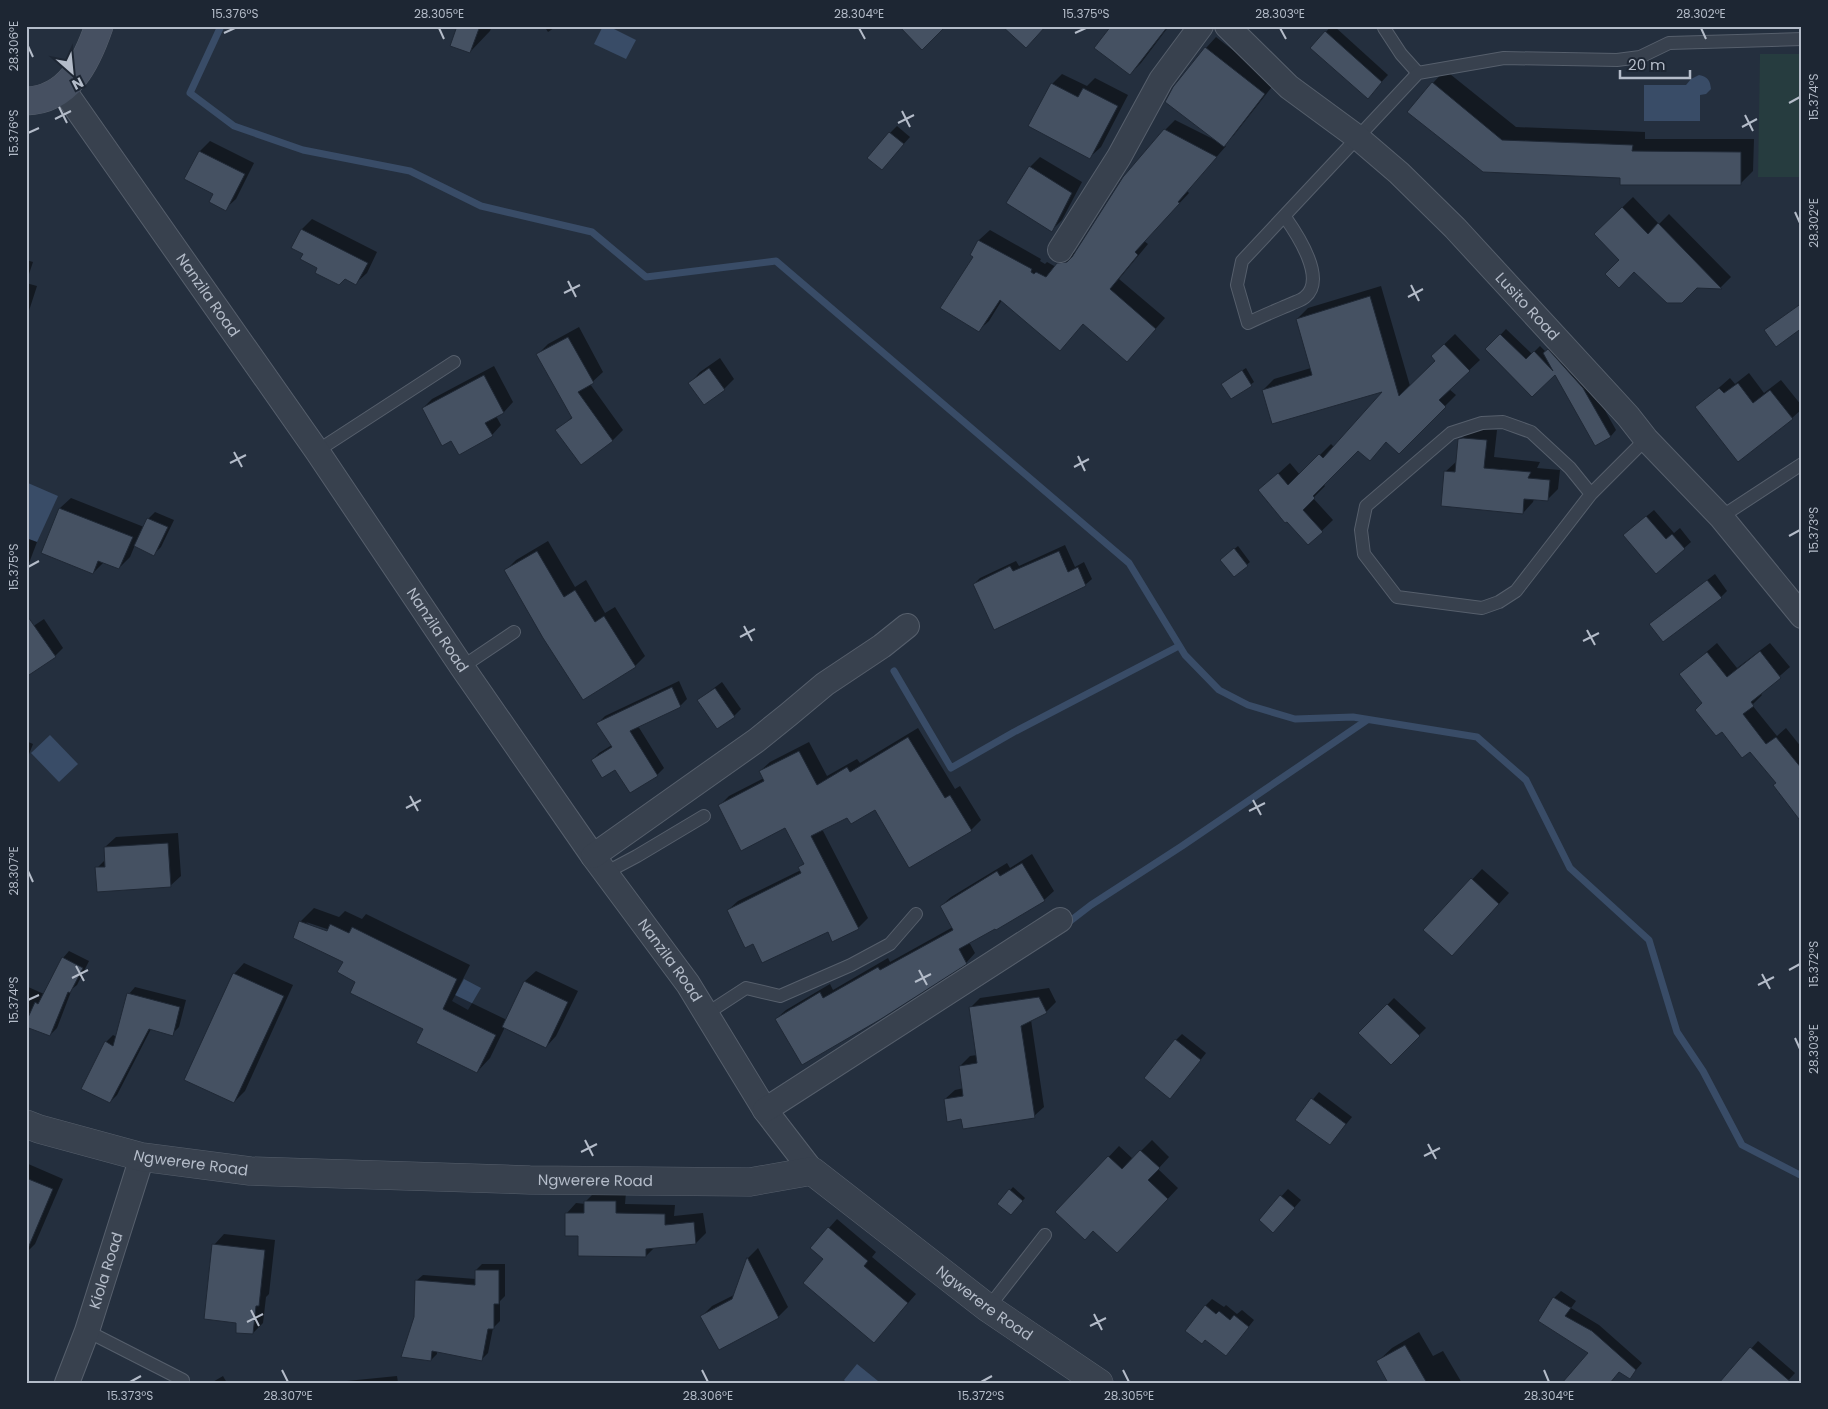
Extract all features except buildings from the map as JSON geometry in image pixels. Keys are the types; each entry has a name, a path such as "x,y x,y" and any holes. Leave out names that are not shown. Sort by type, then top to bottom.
{"main road":[{"path":"26,101 49,96 63,89 79,71 91,48 99,26"}],"street":[{"path":"1060,250 1119,157 1161,80 1201,26"},
{"name":"Lusito Road","path":"1227,26 1289,87 1357,137 1399,173 1455,228 1628,416 1646,439 1721,517 1802,616"},
{"name":"Nanzila Road","path":"63,89 317,450 462,667 598,864 688,984 765,1110 812,1171"},
{"path":"598,864 757,740 825,684 882,646 907,626"},
{"path":"765,1110 1060,920"},
{"name":"Ngwerere Road","path":"26,1124 142,1157 250,1171 540,1180 750,1182 812,1171 988,1308 1099,1383"},
{"name":"Kiola Road","path":"67,1383 87,1331 142,1157"}],"lane":[{"path":"1384,28 1401,54 1418,73"},
{"path":"1285,217 1295,232 1308,259 1314,277 1312,288 1305,298 1248,323 1237,285 1242,261 1418,73 1504,58 1617,60 1640,57 1669,43 1802,39"},
{"path":"317,450 454,362"},
{"path":"1591,494 1570,468 1531,432 1503,422 1482,423 1450,433 1366,506 1361,530 1364,554 1397,597 1482,608 1499,602 1516,591 1591,494 1646,439"},
{"path":"1721,517 1802,464"},
{"path":"462,667 514,632"},
{"path":"598,864 637,856 704,816"},
{"path":"706,1014 746,988 780,996 851,965 890,944 916,914"},
{"path":"988,1308 1045,1235"},
{"path":"87,1331 183,1380"}],"green space":[{"path":"1760,54 1802,54 1802,177 1758,177"}],"water":[{"path":"603,26 608,26 636,40 626,59 594,44"},
{"path":"1699,75 1708,79 1711,89 1706,94 1700,95 1700,121 1644,121 1644,85 1686,85 1691,79"},
{"path":"28,483 58,496 37,542 26,538 26,487"},
{"path":"50,735 78,764 59,782 31,753"},
{"path":"464,979 481,988 468,1010 452,1001"},
{"path":"857,1364 878,1381 876,1383 847,1383 844,1380"}],"waterway":[{"path":"221,26 190,93 234,126 303,150 410,171 481,206 592,232 646,277 776,261 1129,563 1185,655 1219,690 1248,705 1295,719 1353,717 1477,737 1526,780 1570,868 1649,940 1677,1032 1703,1071 1742,1145 1802,1176"},
{"path":"894,671 951,768 1014,732 1179,646"},
{"path":"1065,925 1091,905 1182,846 1367,720"}]}
